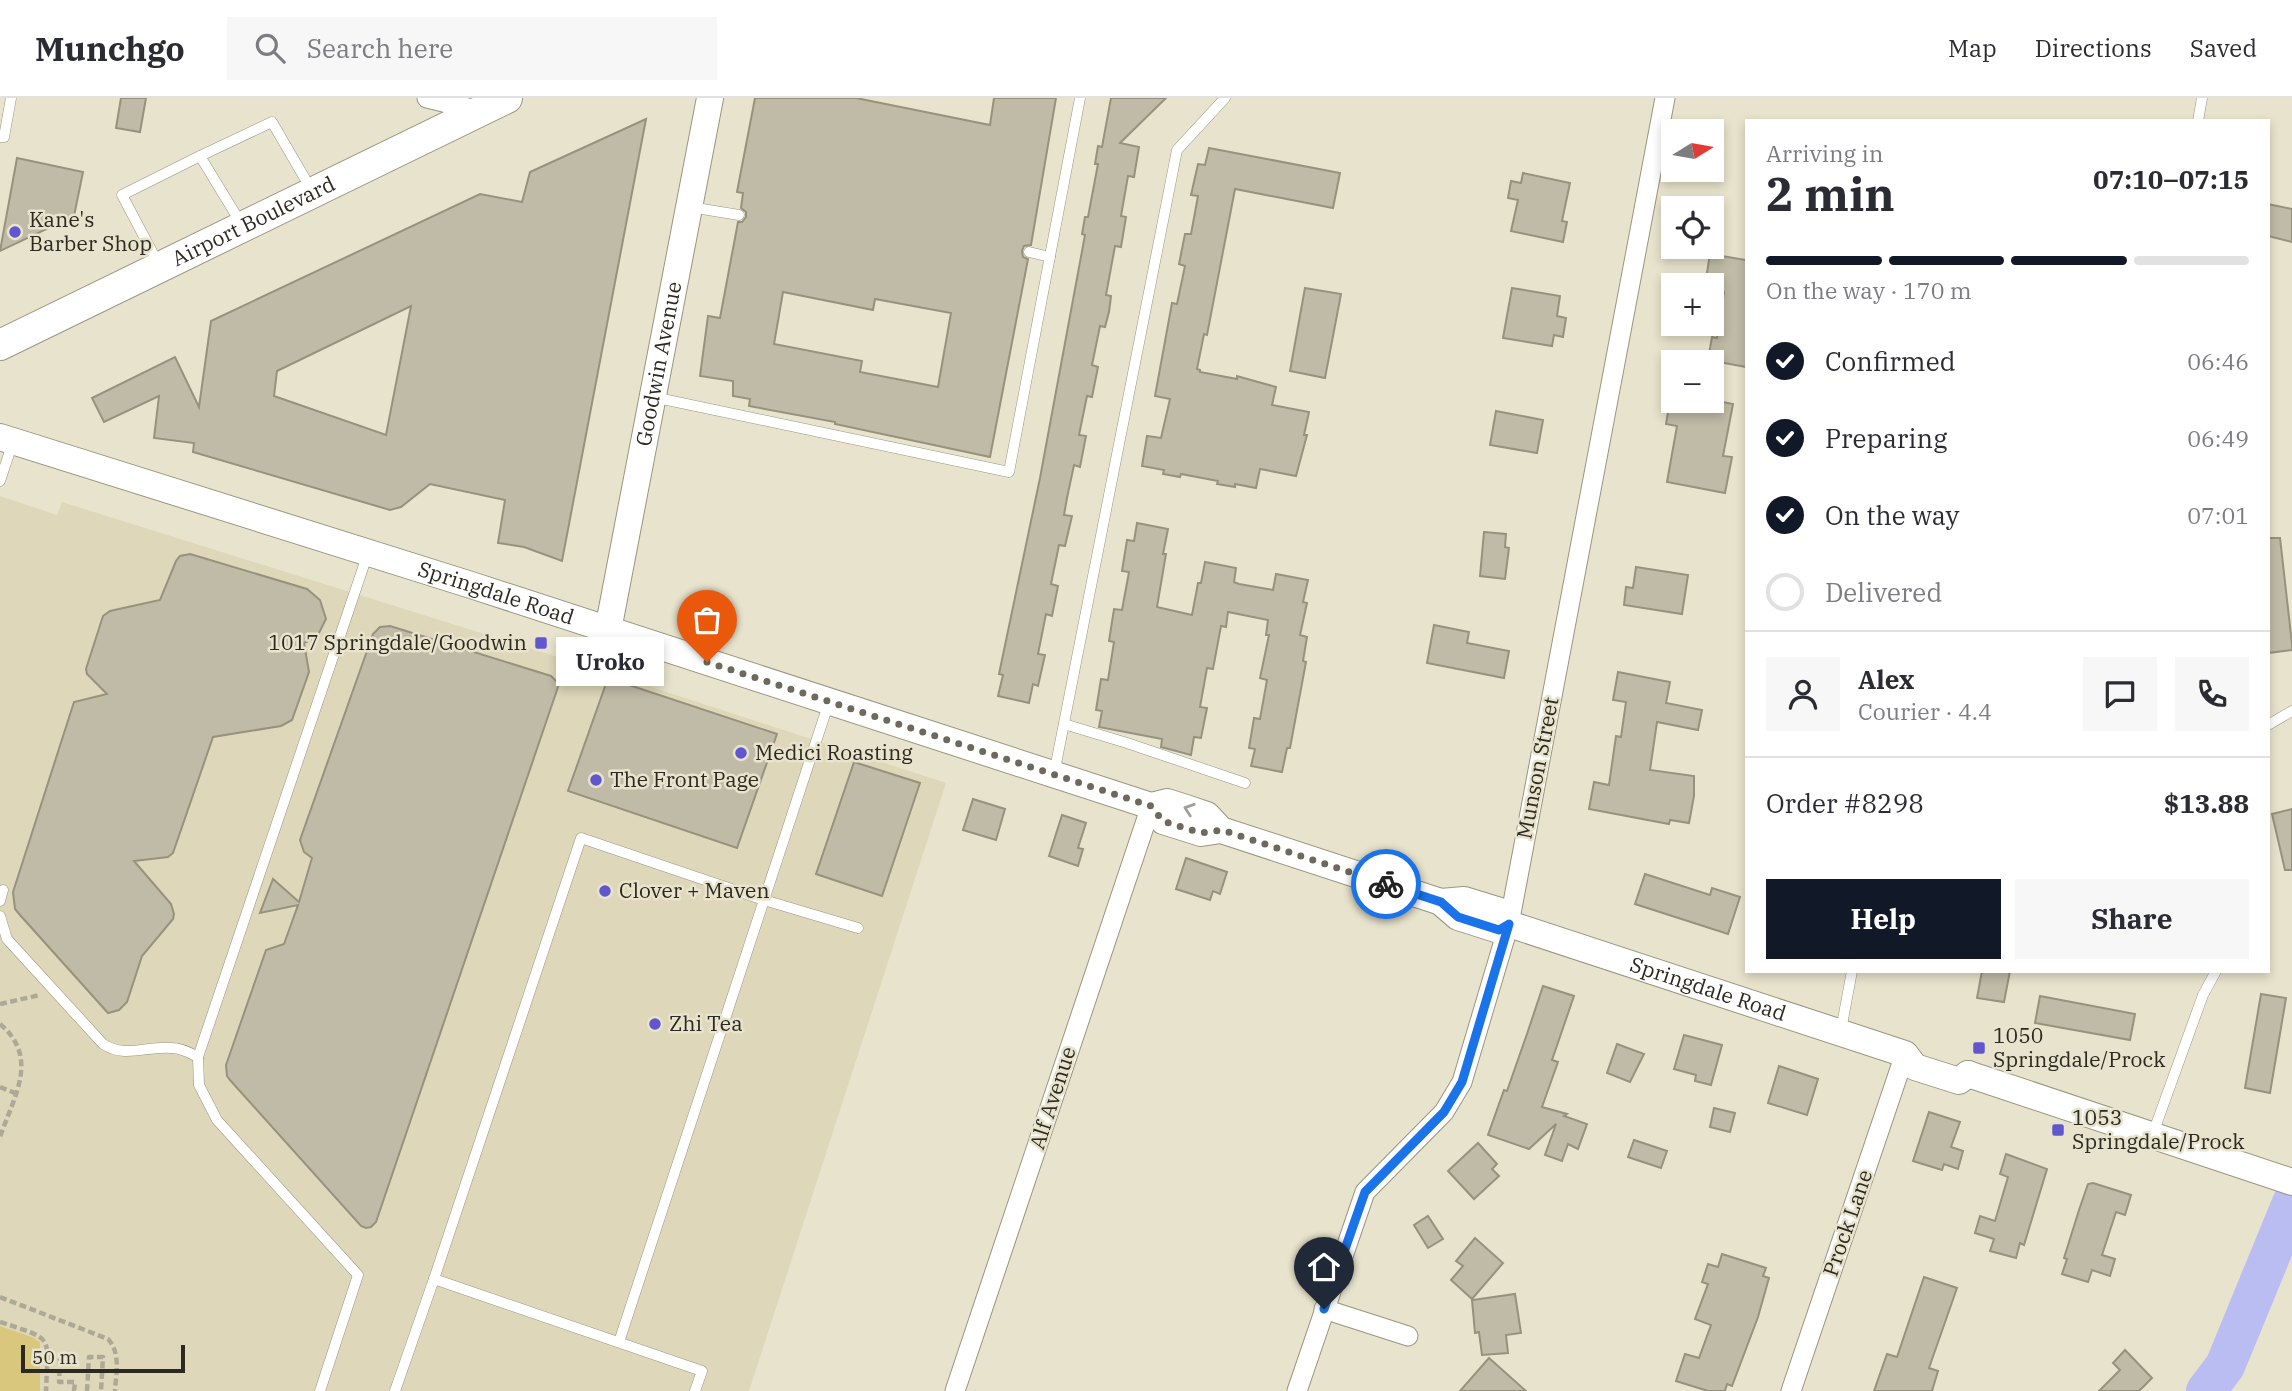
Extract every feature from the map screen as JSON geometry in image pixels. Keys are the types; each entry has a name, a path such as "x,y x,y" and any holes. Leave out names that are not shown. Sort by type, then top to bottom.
{"main road":[{"name":"Airport Boulevard","path":"0,345 507,98"},
{"name":"Goodwin Avenue","path":"608,630 710,98"},
{"name":"Springdale Road","path":"7,439 1151,806 1167,802 1183,807 1207,815 1222,830 1441,902 1464,900 1503,912 1509,924 1905,1055 1919,1050 1964,1064 1968,1074 2292,1182"}],"street":[{"path":"427,98 480,111"},
{"name":"Munson Street","path":"1297,1391 1365,1192 1444,1112 1462,1082 1509,924 1665,98"},
{"name":"Alf Avenue","path":"955,1391 1151,806"},
{"name":"Prock Lane","path":"1791,1391 1905,1055"},
{"path":"1324,1309 1408,1336"}],"lane":[{"path":"0,137 4,137 11,98"},
{"path":"653,397 1009,472 1080,98"},
{"path":"1054,774 1177,150 1225,98"},
{"path":"2198,119 2202,98"},
{"path":"160,267 122,195 200,156 272,122 313,192"},
{"path":"200,156 243,227"},
{"path":"689,206 739,215"},
{"path":"1029,252 1050,257"},
{"path":"0,481 7,439"},
{"path":"320,1391 358,1275 217,1120 199,1085 198,1057 369,553"},
{"path":"619,1342 829,701"},
{"path":"2270,724 2292,710"},
{"path":"1064,724 1245,783"},
{"path":"395,1391 581,838 764,900 858,928"},
{"path":"0,901 3,890"},
{"path":"0,916 7,939 103,1044 121,1052 171,1047 198,1057"},
{"path":"1840,1034 1852,973"},
{"path":"2152,1136 2203,995 2215,973"},
{"path":"434,1279 702,1371 695,1391"}],"path":[{"path":"0,1004 31,997"},
{"path":"0,1024 13,1036 21,1051 22,1071 0,1137"},
{"path":"0,1087 15,1093"},
{"path":"0,1297 108,1339 116,1350 115,1391"},
{"path":"0,1322 45,1340 46,1391"},
{"path":"87,1391 89,1357 103,1357 101,1391"},
{"path":"47,1361 60,1361 59,1382 75,1382 74,1391"}],"shaded area":[{"path":"0,496 57,515 62,502 596,669 946,783 749,1391 0,1391"},
{"path":"0,1326 40,1342 40,1391 0,1391"}],"building":[{"path":"121,98 146,98 140,132 116,128"},
{"path":"755,98 856,98 990,125 994,98 1056,98 1031,245 1024,246 1022,251 1023,257 1028,259 990,457 835,422 749,406 750,399 733,396 733,381 700,376 708,316 720,318 738,222 742,222 746,217 746,212 741,208 743,193 737,192","holes":["783,292 873,310 875,299 951,313 938,387 860,372 862,361 774,344"]},
{"path":"1111,98 1166,98 1120,143 1139,147 1134,177 1128,176 1121,216 1126,217 1121,247 1115,246 1106,295 1111,296 1109,312 1105,327 1100,326 1092,365 1098,367 1092,397 1087,396 1079,435 1086,436 1080,467 1074,465 1067,498 1064,515 1072,516 1065,546 1059,545 1051,584 1058,586 1052,616 1046,614 1038,654 1045,655 1038,686 1033,684 1029,703 998,696 1003,675 999,674 1040,478 1085,235 1082,234 1085,217 1088,217 1098,164 1095,164 1098,146 1102,147"},
{"path":"646,119 562,561 524,547 498,543 505,500 430,484 401,507 390,510 193,452 194,443 154,438 159,396 104,422 92,398 175,357 199,407 211,321 480,194 522,202 530,172","holes":["411,306 386,435 274,396 277,371"]},
{"path":"1209,148 1340,173 1333,208 1235,189 1207,335 1204,334 1197,369 1200,372 1237,379 1237,376 1276,387 1272,405 1309,412 1304,435 1307,435 1296,476 1260,469 1256,488 1217,484 1218,481 1181,474 1180,477 1163,474 1164,470 1142,466 1147,436 1161,438 1170,399 1155,396 1172,303 1177,304 1185,266 1179,264 1185,234 1191,234 1198,196 1191,195 1198,164 1205,165"},
{"path":"17,158 83,172 74,216 0,251"},
{"path":"1523,173 1570,183 1562,221 1567,222 1563,242 1511,231 1518,200 1508,198 1511,181 1521,183"},
{"path":"2270,204 2292,209 2292,242 2270,236"},
{"path":"1724,256 1745,260 1745,367 1724,363 1724,350 1710,350 1712,337 1724,336 1724,273 1707,273 1709,259 1724,259"},
{"path":"1305,288 1341,294 1325,378 1290,371"},
{"path":"1512,288 1560,296 1557,316 1566,318 1563,337 1554,335 1552,346 1503,338"},
{"path":"1724,402 1733,404 1723,456 1732,457 1725,493 1667,482 1677,426 1666,424 1668,413 1724,413"},
{"path":"1496,411 1543,420 1537,453 1490,445"},
{"path":"1137,523 1168,529 1157,607 1192,615 1205,562 1236,568 1234,582 1273,590 1276,574 1308,580 1303,602 1307,603 1300,635 1307,637 1303,661 1306,662 1290,748 1287,748 1282,772 1251,766 1255,749 1249,748 1254,718 1260,719 1267,680 1260,678 1269,635 1266,635 1268,620 1228,612 1226,627 1221,626 1213,669 1207,668 1200,707 1207,708 1201,738 1194,737 1191,755 1161,747 1162,739 1099,727 1102,711 1096,710 1101,679 1108,680 1114,642 1109,641 1114,609 1122,610 1129,572 1122,571 1127,540 1134,541"},
{"path":"1484,532 1506,534 1505,547 1509,548 1505,579 1480,576"},
{"path":"2270,538 2280,538 2292,650 2270,653"},
{"path":"190,554 307,589 320,600 326,619 317,637 304,643 309,672 292,720 281,726 213,737 173,853 168,857 134,861 171,904 174,914 173,919 142,956 127,1002 119,1010 108,1013 15,909 13,892 74,702 107,694 87,674 86,669 103,616 110,611 160,600 176,561 180,556"},
{"path":"1636,567 1688,575 1682,614 1624,605 1626,587 1633,588"},
{"path":"1434,625 1469,632 1467,643 1509,651 1504,678 1427,663"},
{"path":"390,626 551,676 559,684 376,1222 366,1228 361,1226 230,1080 226,1065 266,950 284,944 298,905 260,913 273,879 299,902 312,858 304,852 300,840 373,634 380,627"},
{"path":"1618,672 1670,682 1666,703 1702,710 1698,730 1657,722 1650,770 1694,776 1694,796 1689,823 1670,820 1669,824 1589,809 1594,782 1609,785 1616,736 1621,737 1626,702 1613,700"},
{"path":"608,678 777,734 737,848 568,791"},
{"path":"854,762 920,783 882,896 816,874"},
{"path":"973,799 1005,809 996,840 963,830"},
{"path":"2292,809 2292,870 2285,870 2272,814"},
{"path":"1062,815 1086,823 1078,848 1083,849 1078,866 1049,856"},
{"path":"1186,858 1227,872 1220,894 1213,891 1210,900 1176,889"},
{"path":"1645,874 1710,895 1712,888 1740,897 1728,934 1635,904"},
{"path":"1982,973 2010,973 2004,1002 1977,998"},
{"path":"1543,986 1574,996 1552,1060 1558,1062 1542,1107 1567,1114 1564,1116 1587,1124 1578,1149 1568,1144 1562,1161 1545,1155 1556,1124 1529,1149 1488,1135 1504,1090 1507,1091"},
{"path":"2261,994 2286,998 2270,1093 2245,1088"},
{"path":"2040,996 2135,1014 2130,1040 2035,1023"},
{"path":"1684,1035 1722,1045 1711,1085 1695,1081 1696,1075 1674,1069"},
{"path":"1617,1044 1644,1054 1630,1082 1607,1073"},
{"path":"1779,1066 1818,1079 1807,1115 1768,1103"},
{"path":"1714,1108 1735,1113 1730,1132 1710,1127"},
{"path":"1929,1112 1960,1122 1951,1147 1963,1151 1958,1169 1944,1164 1942,1170 1913,1161"},
{"path":"1634,1140 1667,1151 1661,1168 1628,1157"},
{"path":"1478,1143 1497,1164 1492,1169 1499,1176 1474,1199 1448,1171"},
{"path":"2006,1154 2047,1169 2024,1245 2020,1243 2016,1258 1990,1251 1994,1239 1975,1233 1980,1216 1995,1221 2008,1177 2000,1174"},
{"path":"2093,1183 2131,1195 2125,1215 2116,1212 2102,1255 2115,1259 2110,1276 2092,1270 2088,1282 2062,1274 2067,1259 2064,1258 2079,1210 2088,1184"},
{"path":"1428,1216 1443,1239 1428,1248 1414,1225"},
{"path":"1475,1238 1503,1263 1472,1299 1451,1280 1463,1266 1456,1261"},
{"path":"1722,1254 1766,1268 1763,1276 1769,1278 1758,1317 1732,1386 1727,1384 1725,1391 1708,1391 1676,1381 1685,1354 1699,1358 1711,1325 1695,1319 1708,1284 1702,1282 1708,1264 1718,1267"},
{"path":"1924,1277 1957,1288 1929,1368 1938,1371 1932,1391 1874,1391 1887,1354 1897,1357"},
{"path":"1515,1294 1521,1333 1506,1335 1508,1353 1482,1355 1479,1332 1475,1333 1472,1300"},
{"path":"2125,1350 2152,1378 2139,1391 2099,1391 2120,1370 2113,1363"},
{"path":"1489,1358 1526,1391 1460,1391"}],"waterway":[{"path":"2206,1391 2225,1366 2292,1203"}],"way so far":[{"path":"707,662 1151,806 1163,821 1201,833 1222,830 1386,884"}],"place":[{"name":"Kane's Barber Shop","path":"15,232"},
{"name":"1017 Springdale/Goodwin","path":"541,643"},
{"name":"Uroko","path":"707,662"},
{"name":"Medici Roasting","path":"741,753"},
{"name":"The Front Page","path":"596,780"},
{"name":"Clover + Maven","path":"605,891"},
{"name":"Zhi Tea","path":"655,1024"},
{"name":"1050 Springdale/Prock","path":"1979,1048"},
{"name":"1053 Springdale/Prock","path":"2058,1130"}],"route":[{"path":"1324,1309 1365,1192 1444,1112 1462,1082 1509,924 1499,930 1458,917 1441,902 1386,884"}]}
